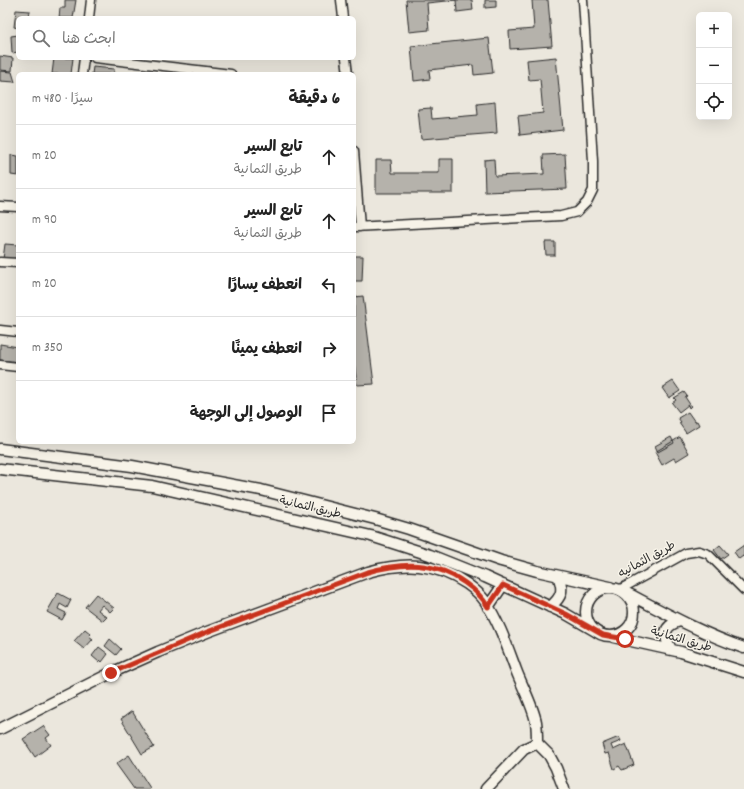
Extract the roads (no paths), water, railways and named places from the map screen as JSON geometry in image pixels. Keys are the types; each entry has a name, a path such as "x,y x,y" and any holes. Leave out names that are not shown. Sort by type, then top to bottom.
{"street":[{"path":"89,16 91,0"},
{"path":"342,0 343,16"},
{"path":"356,202 357,227 561,216 577,212 587,202 593,190 593,161 582,0"},
{"path":"82,72 84,60"},
{"path":"113,60 214,72"},
{"path":"346,60 348,72"},
{"path":"0,206 16,208"},
{"path":"0,262 16,263"},
{"path":"0,330 16,332"},
{"path":"0,365 16,367"},
{"path":"0,449 132,466 261,490 376,519 501,561 558,576 618,589 630,597 633,604 634,613 632,622 627,629 622,633 609,636 597,632 588,622 586,616 587,605 592,596 600,589 618,589"},
{"name":"طريق الثمانية","path":"0,469 152,486 371,536 430,555 503,585 550,607 597,632"},
{"name":"طريق الثمانيه","path":"618,589 686,553 699,551 708,554 744,590"},
{"path":"0,729 111,673 207,632 386,567 412,565 440,570 462,581 479,593 502,631 536,720 537,743 549,755 564,789"},
{"path":"550,607 557,601 561,593 562,584 558,576"},
{"path":"488,607 503,585"},
{"name":"طريق الثمانيه","path":"618,589 680,621 725,642 744,648"},
{"path":"671,649 665,636 666,629 671,624 680,621"},
{"name":"طريق الثمانية","path":"609,636 671,649 744,672"},
{"path":"486,789 524,749 537,743"}]}
